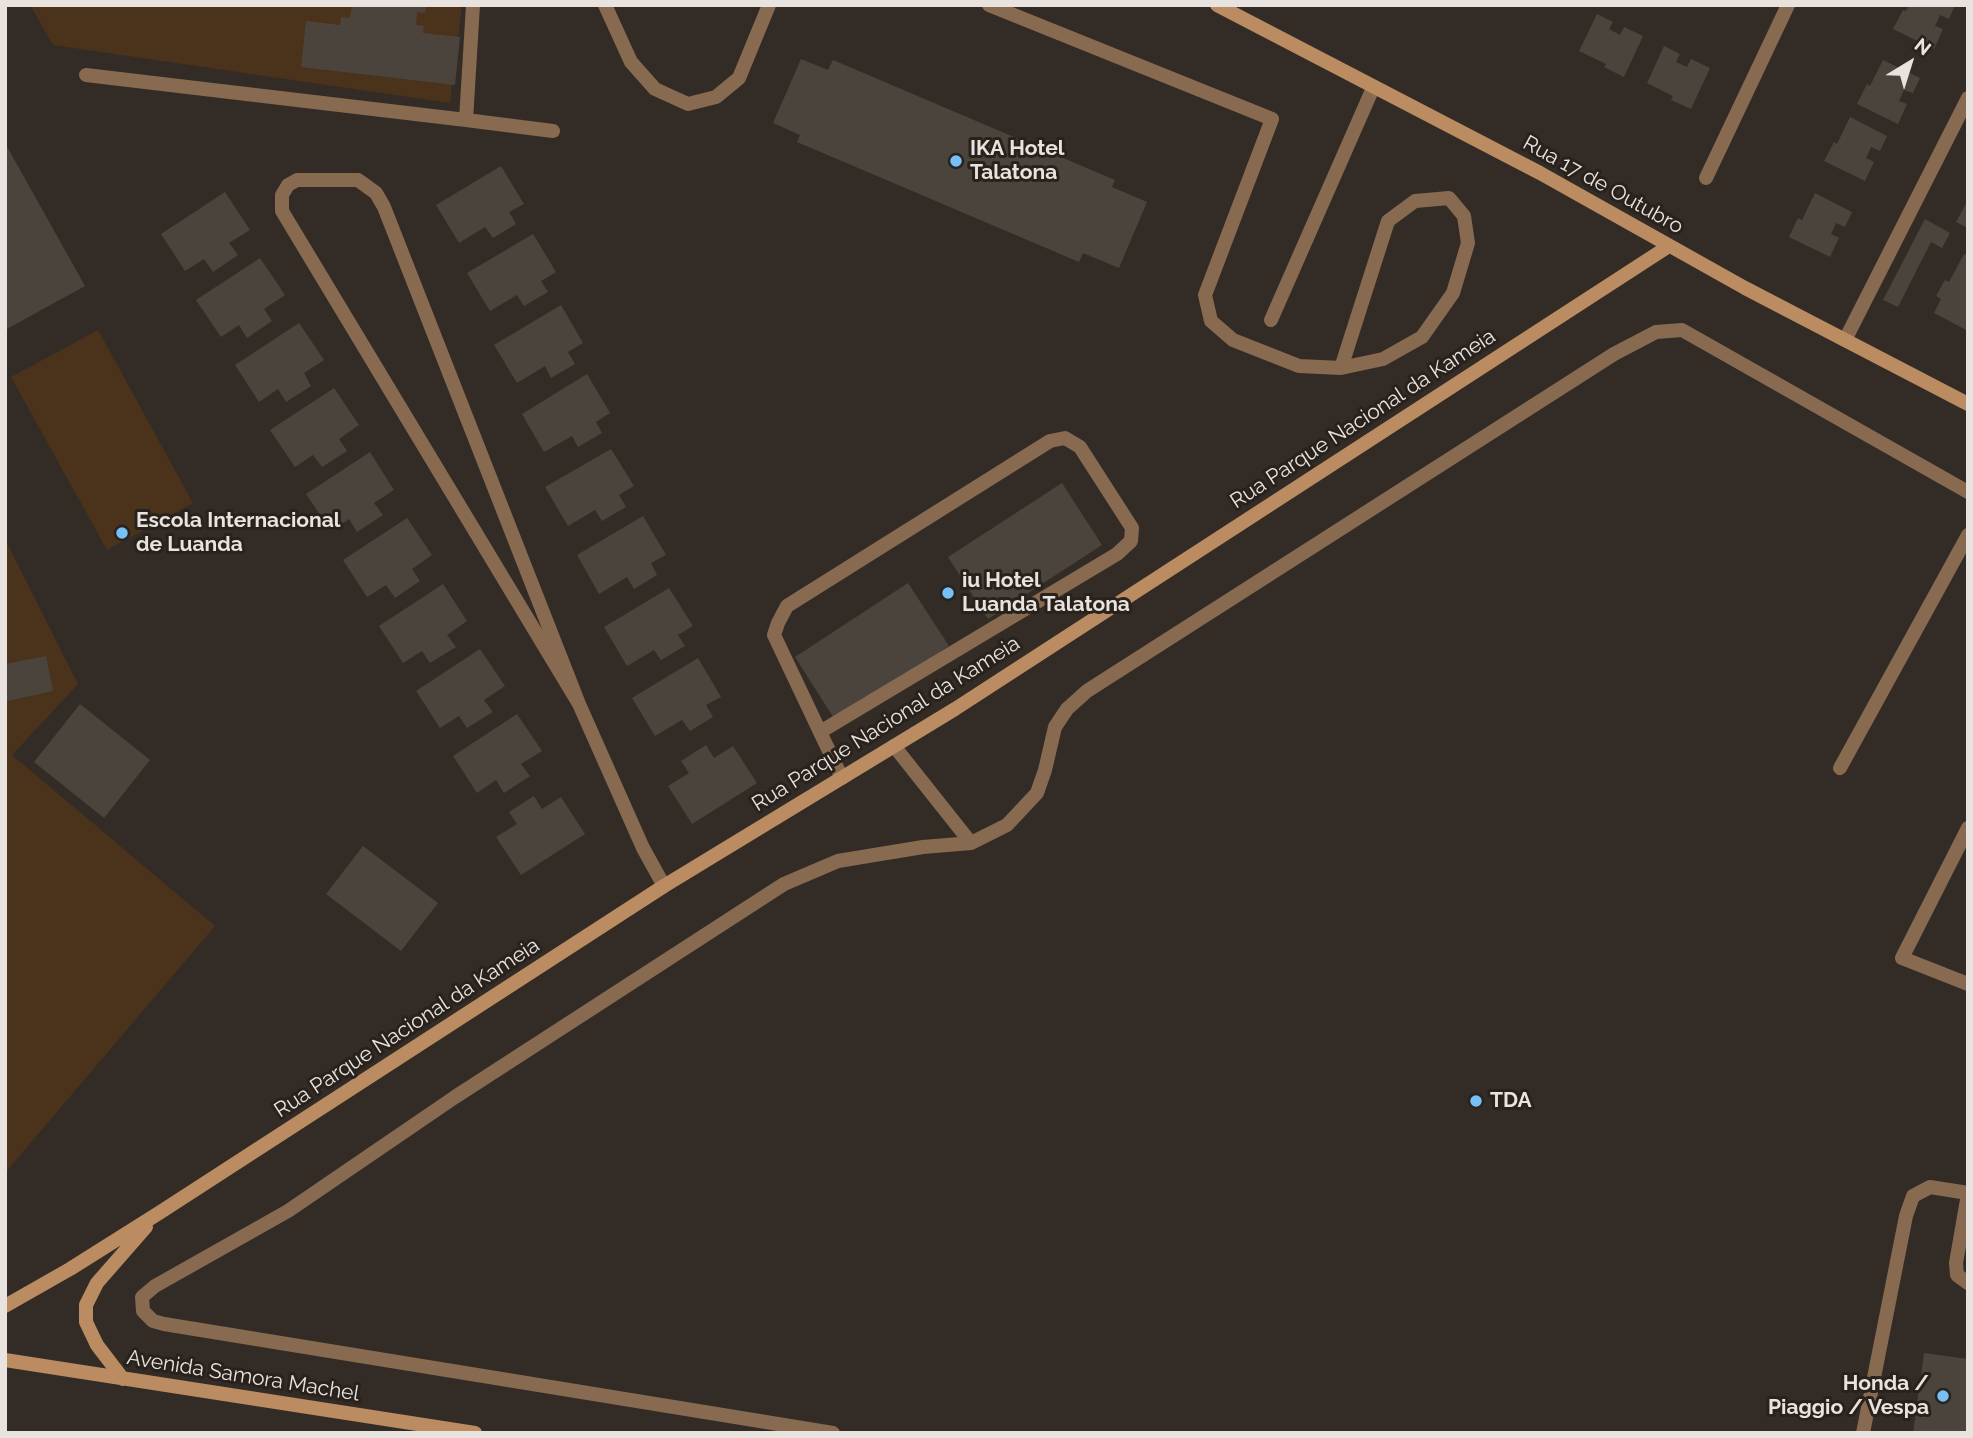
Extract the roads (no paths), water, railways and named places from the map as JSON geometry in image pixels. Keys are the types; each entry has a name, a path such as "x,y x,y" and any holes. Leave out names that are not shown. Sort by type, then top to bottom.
{"street":[{"path":"466,120 473,5"},
{"path":"605,5 631,62 656,89 688,104 716,97 739,78 769,5"},
{"path":"989,5 1272,119 1205,295 1211,321 1233,340 1299,366 1341,368 1383,359 1422,337 1452,293 1468,243 1464,216 1449,198 1415,201 1388,221 1341,368"},
{"name":"Rua 17 de Outubro","path":"1217,5 1373,89 1540,173 1669,246 1968,404"},
{"path":"1706,178 1787,5"},
{"path":"86,75 553,131"},
{"path":"1271,320 1373,89"},
{"path":"1845,340 1968,99"},
{"path":"579,704 282,211 282,195 288,185 297,180 358,180 376,193 579,704 643,848 664,886"},
{"name":"Rua Parque Nacional da Kameia","path":"5,1306 159,1213 664,886 978,693 1669,246"},
{"path":"833,1433 164,1324 153,1321 143,1311 142,1297 155,1286 288,1210 455,1097 784,884 838,861 923,847 971,843 1007,825 1037,793 1055,726 1067,709 1087,691 1602,362 1656,332 1682,330 1968,492"},
{"path":"820,732 1118,554 1131,541 1132,528 1080,447 1065,438 1050,441 787,606 774,635 820,732 842,778"},
{"path":"1840,768 1968,535"},
{"path":"894,746 971,843"},
{"path":"1968,828 1902,958 1968,984"},
{"path":"1863,1433 1906,1216 1913,1196 1930,1187 1968,1193 1956,1263 1957,1275 1968,1283"},
{"name":"Rua Parque Nacional da Kameia","path":"123,1379 97,1345 86,1322 86,1305 111,1264 159,1213"},
{"name":"Avenida Samora Machel","path":"5,1360 475,1433"}],"place":[{"name":"IKA Hotel Talatona","path":"956,161"},
{"name":"Escola Internacional de Luanda","path":"122,533"},
{"name":"iu Hotel Luanda Talatona","path":"948,593"},
{"name":"TDA","path":"1476,1101"},
{"name":"Honda / Piaggio / Vespa","path":"1943,1396"}]}
